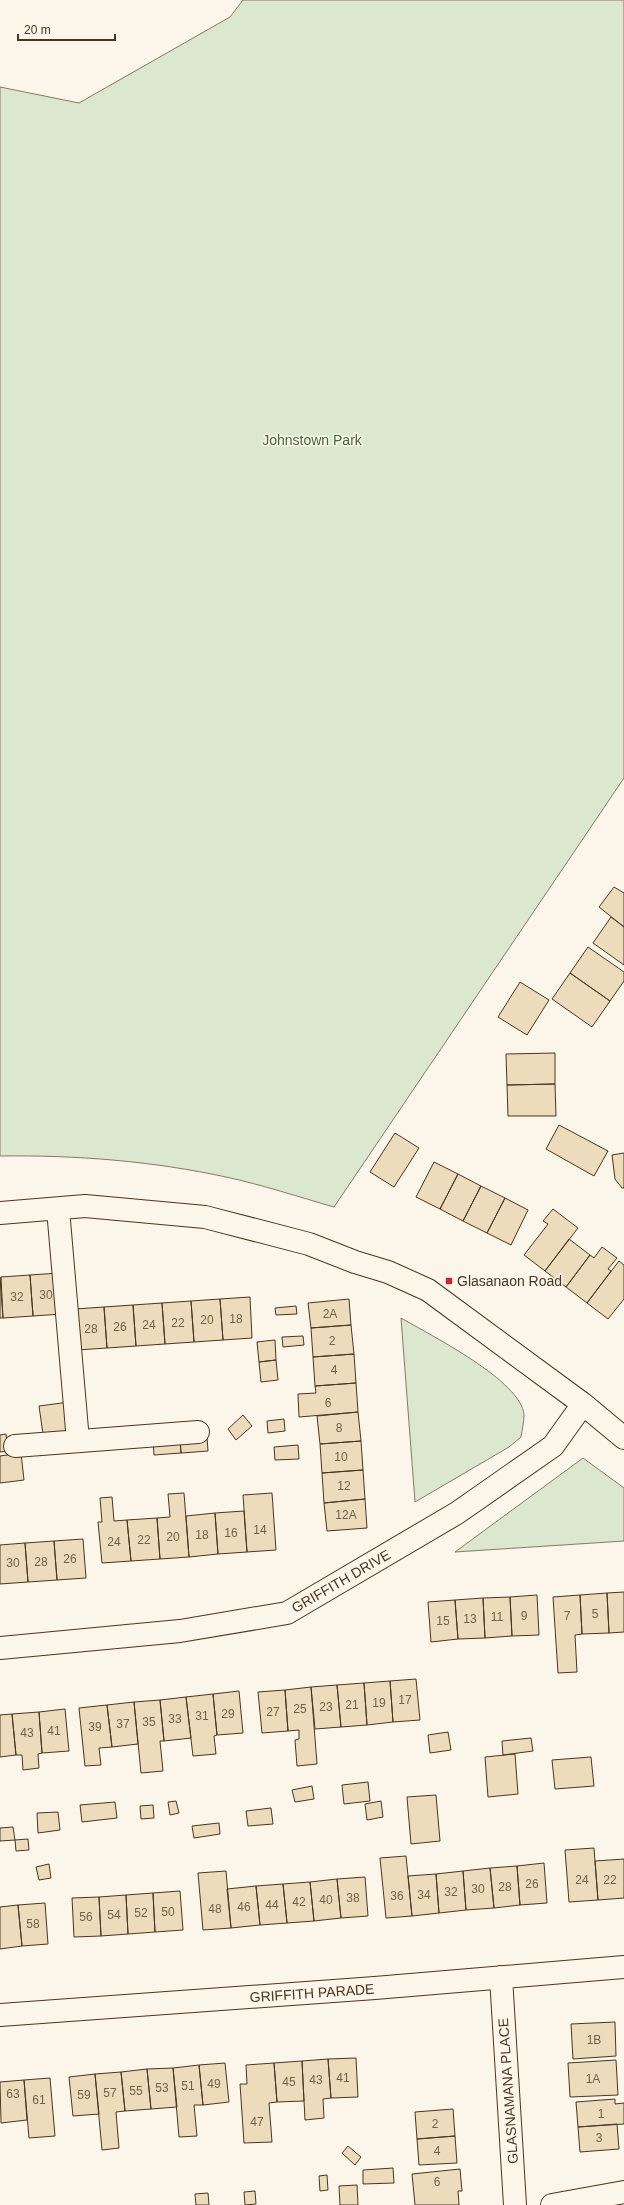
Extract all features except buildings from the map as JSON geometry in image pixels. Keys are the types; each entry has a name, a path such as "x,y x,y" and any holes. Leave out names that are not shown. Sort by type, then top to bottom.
{"street":[{"path":"0,1213 85,1206 205,1217 309,1244 355,1262 388,1272 428,1290 583,1404 624,1438"},
{"path":"58,1209 78,1441"},
{"name":"GRIFFITH DRIVE","path":"0,1648 180,1631 287,1612 457,1513 547,1451 553,1446 583,1404"},
{"path":"15,1446 198,1432"},
{"name":"GRIFFITH PARADE","path":"0,2015 624,1967"},
{"name":"GLASNAMANA PLACE","path":"500,1977 515,2205"},
{"path":"552,2205 624,2192"}],"green space":[{"name":"Johnstown Park","path":"243,0 624,0 624,778 334,1207 267,1187 198,1171 114,1160 0,1156 0,87 79,103 230,17"},
{"path":"401,1318 452,1347 492,1374 508,1388 519,1402 524,1415 521,1437 509,1447 415,1502"},
{"path":"583,1458 624,1488 624,1541 455,1552"}],"place":[{"name":"Glasanaon Road","path":"449,1281"}]}
